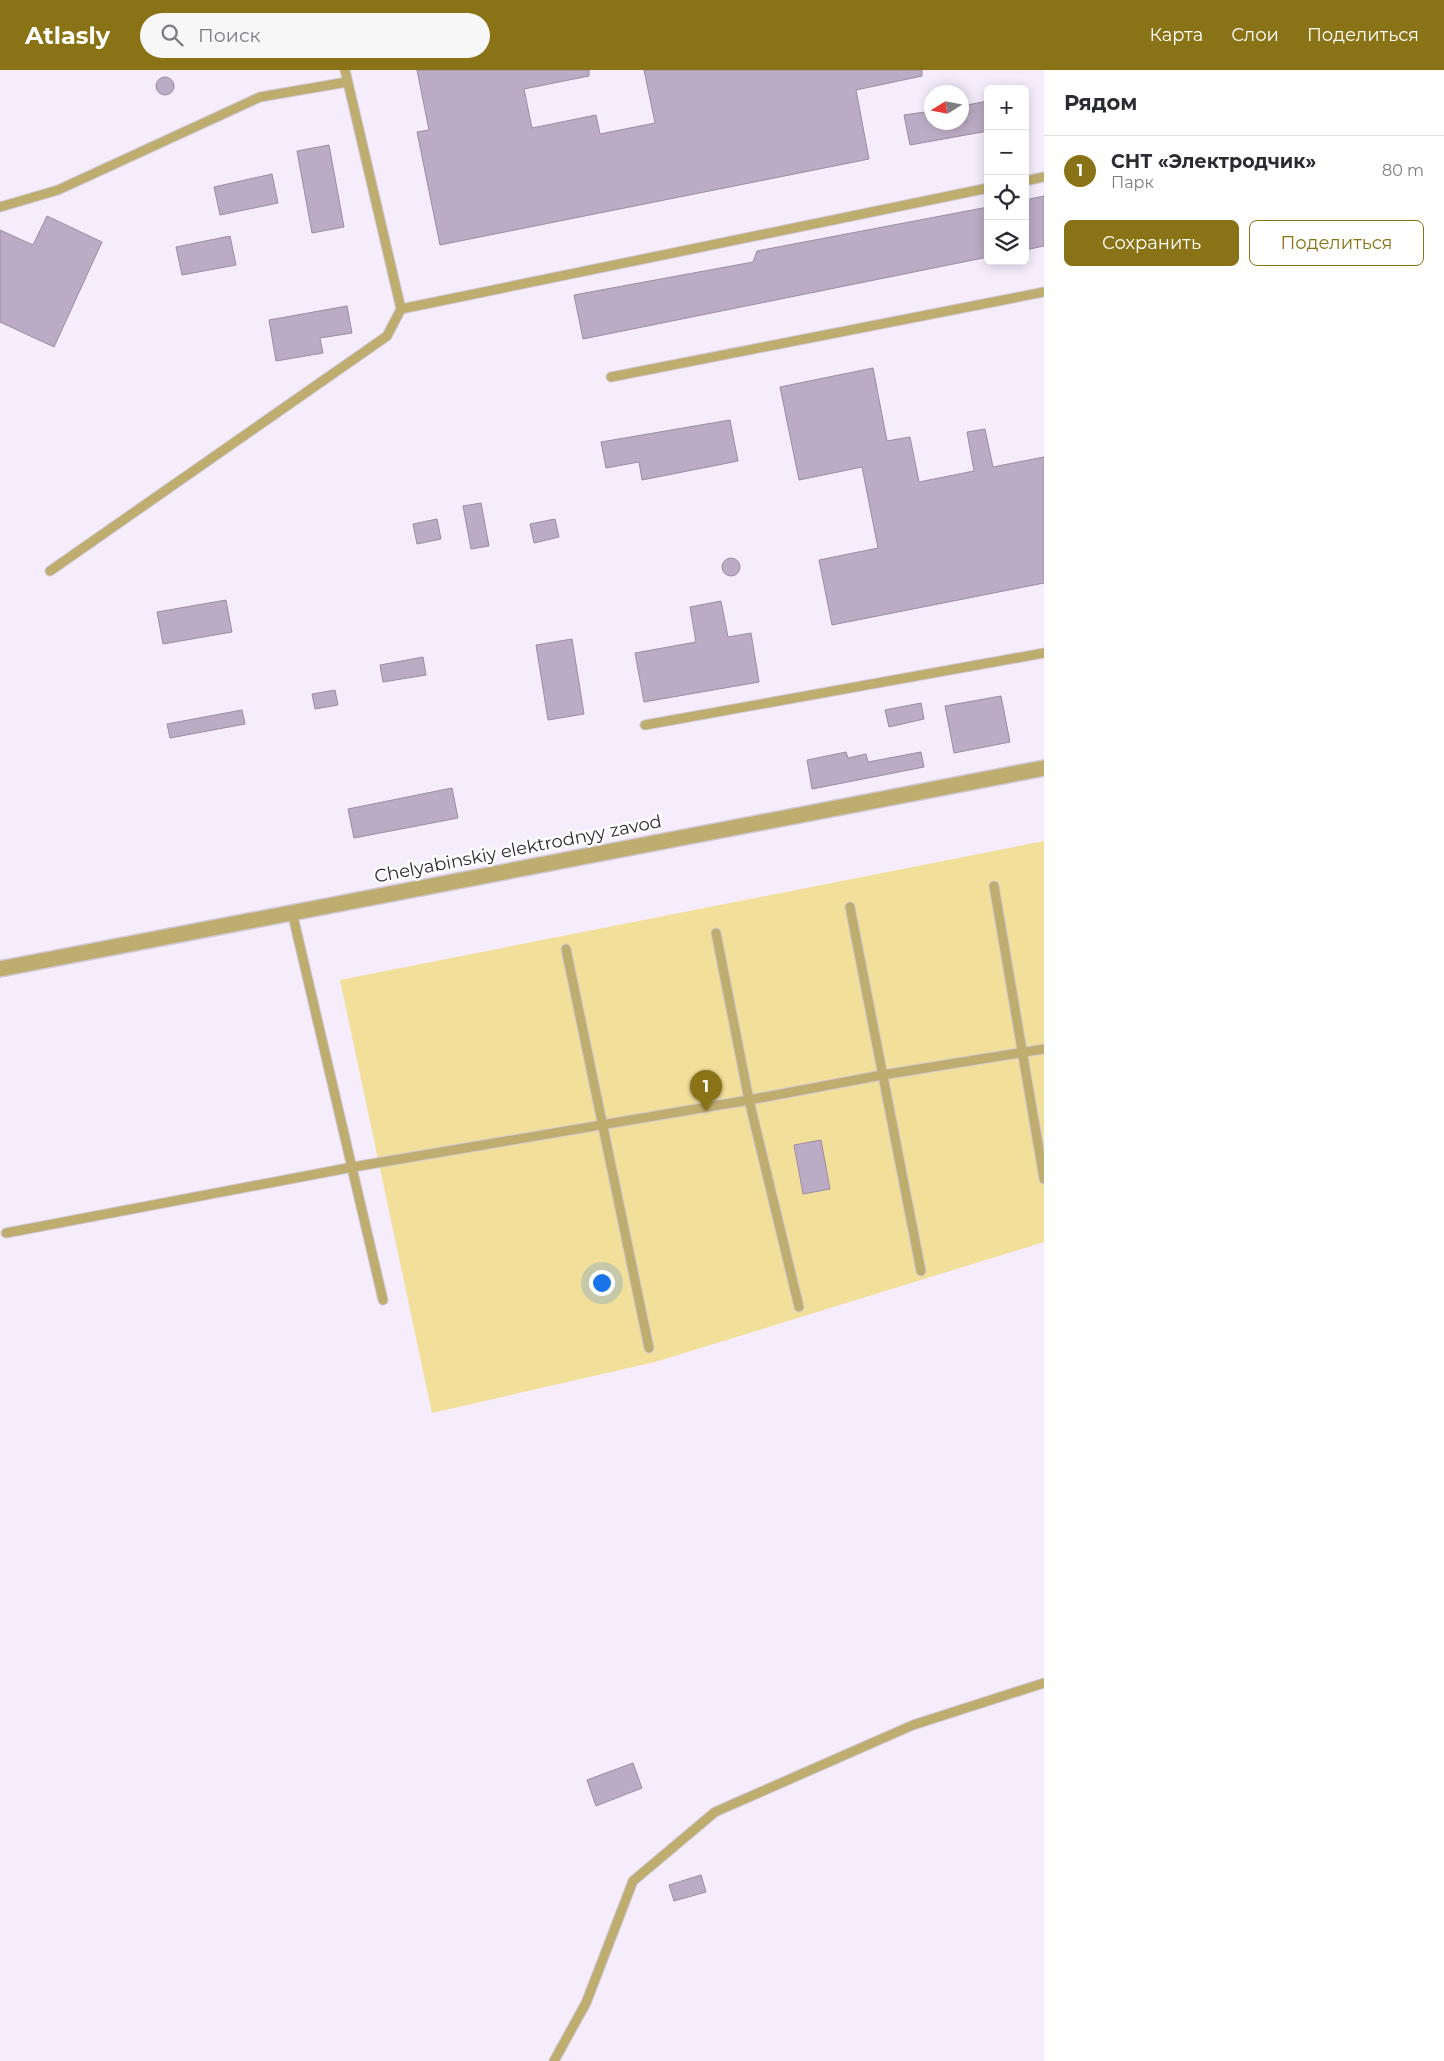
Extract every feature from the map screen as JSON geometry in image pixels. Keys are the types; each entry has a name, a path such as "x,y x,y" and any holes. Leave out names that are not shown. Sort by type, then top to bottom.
{"street":[{"name":"Chelyabinskiy elektrodnyy zavod","path":"0,969 1044,768"}],"lane":[{"path":"50,571 387,336 402,309 345,70"},
{"path":"0,207 58,190 260,97 347,82"},
{"path":"1029,180 1044,177"},
{"path":"402,309 984,189"},
{"path":"612,377 1044,292"},
{"path":"645,726 1044,653"},
{"path":"994,886 1044,1178"},
{"path":"850,907 921,1271"},
{"path":"292,912 383,1300"},
{"path":"716,933 749,1100 799,1307"},
{"path":"566,949 649,1348"},
{"path":"6,1233 352,1167 749,1100 882,1075 1044,1049"},
{"path":"554,2061 586,2003 633,1881 715,1812 913,1725 1044,1684"}],"shaded area":[{"path":"1044,841 1044,1242 655,1362 432,1413 340,980"}],"building":[{"path":"417,70 589,70 589,76 524,89 532,128 596,115 600,134 655,123 644,70 922,70 922,76 856,90 869,159 440,245 417,132 429,130"},
{"path":"165,77 171,80 174,86 171,92 165,95 159,92 156,86 159,80"},
{"path":"984,102 984,132 910,145 904,115 924,112 924,130 969,130 969,105"},
{"path":"329,145 344,227 312,233 297,151"},
{"path":"272,174 278,203 220,215 214,187"},
{"path":"1044,196 1044,246 1029,249 1029,220 1029,199"},
{"path":"984,208 984,258 583,339 574,295 753,262 757,251"},
{"path":"47,216 102,242 54,347 0,322 0,230 33,245"},
{"path":"230,236 236,265 182,275 176,247"},
{"path":"347,306 352,333 320,338 323,353 276,361 269,320"},
{"path":"873,368 887,441 910,437 919,482 974,471 967,432 985,429 993,467 1044,457 1044,583 832,625 819,560 878,548 862,467 799,480 780,387"},
{"path":"730,420 738,461 642,480 639,462 606,468 601,442"},
{"path":"481,503 489,546 471,549 463,506"},
{"path":"437,519 441,539 417,544 413,524"},
{"path":"555,519 559,537 534,543 530,524"},
{"path":"731,558 737,561 740,567 737,573 731,576 725,573 722,567 725,561"},
{"path":"226,600 232,632 163,644 157,612"},
{"path":"721,601 728,637 751,633 759,682 644,702 635,653 696,642 690,607"},
{"path":"572,639 584,714 548,720 536,645"},
{"path":"423,657 426,675 383,682 380,665"},
{"path":"335,690 338,705 315,709 312,694"},
{"path":"1001,696 1010,742 954,753 945,706"},
{"path":"921,703 924,719 889,727 885,710"},
{"path":"242,710 245,724 170,738 167,724"},
{"path":"846,752 848,758 866,754 868,762 921,752 924,767 812,789 807,760"},
{"path":"452,788 458,818 354,838 348,809"},
{"path":"821,1140 830,1189 803,1194 794,1145"},
{"path":"633,1763 642,1788 596,1806 587,1780"},
{"path":"701,1875 706,1892 674,1901 669,1885"}],"place":[{"name":"СНТ «Электродчик»","path":"706,1111"}]}
